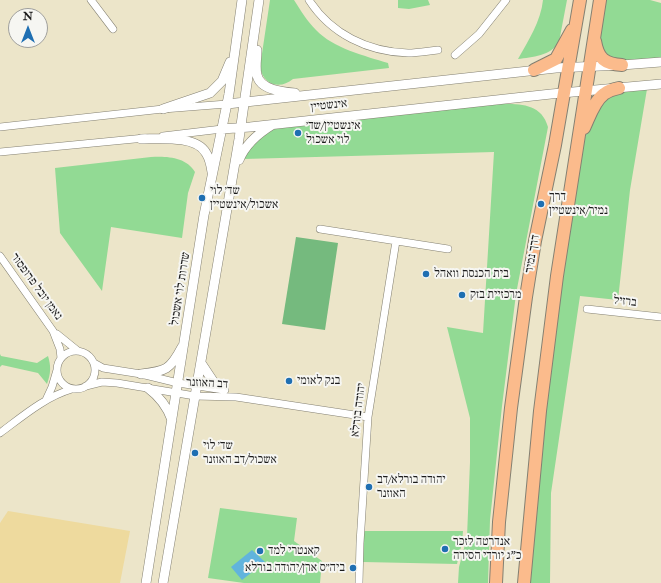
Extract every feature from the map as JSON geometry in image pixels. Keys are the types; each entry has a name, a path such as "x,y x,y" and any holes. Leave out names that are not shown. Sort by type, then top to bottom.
{"highway":[{"name":"דרך נמיר","path":"496,583 499,522 511,408 526,297 580,0"},
{"path":"524,583 529,519 556,276 600,0"},
{"path":"534,70 556,59 576,24"},
{"path":"594,35 597,51 602,59 609,63 622,65"},
{"path":"578,142 594,108 602,95 619,88"}],"street":[{"path":"91,0 113,29"},
{"name":"שדרות לוי אשכול","path":"146,583 204,215 213,179 227,104 242,0"},
{"path":"163,583 241,127 259,0"},
{"path":"309,0 315,9 335,29 358,43 382,50 408,53 438,50"},
{"path":"455,55 479,34 506,0"},
{"path":"257,17 257,74 260,82 271,89 280,91 318,94"},
{"path":"163,109 210,93 216,88 222,81 227,70 236,42"},
{"name":"אינשטיין","path":"0,127 163,109 227,104 534,70 661,62"},
{"name":"אינשטיין","path":"0,152 141,139 278,123 661,84"},
{"path":"233,174 244,149 261,133 272,125 278,123"},
{"path":"141,139 179,140 191,142 201,147 210,160 213,179"},
{"path":"320,229 448,249"},
{"name":"יהודה בורלא","path":"359,583 360,535 368,417 396,241"},
{"name":"נאמן יובל פרופסור","path":"0,256 54,331 68,344 79,351"},
{"name":"ברזיל","path":"587,309 661,317"},
{"name":"נאמן יובל פרופסור","path":"54,331 60,349 61,358"},
{"path":"141,374 162,371 169,367 185,342"},
{"path":"46,400 52,387 58,364 61,358 69,352 79,351 88,355 94,363 103,368 141,374 178,383"},
{"path":"86,386 93,379 95,374 94,363"},
{"path":"201,363 213,381 224,390"},
{"path":"57,370 60,380 67,387 72,389"},
{"path":"0,433 55,395 72,389 102,382 177,393"},
{"name":"דב האוזנר","path":"178,383 224,390 236,397"},
{"path":"148,388 162,400 172,420"},
{"name":"דב האוזנר","path":"177,393 195,396 236,397 368,417"}],"green space":[{"path":"270,0 294,0 304,16 316,30 331,42 350,51 388,63 389,68 293,79 278,85 268,82 260,67"},
{"path":"398,0 428,0 430,5 409,9 398,8"},
{"path":"543,0 567,0 559,42 556,47 546,53 518,59 540,16"},
{"path":"605,0 650,0 661,3 661,59 620,62 602,53 598,35"},
{"path":"647,89 630,190 618,300 580,296 551,493 550,583 529,583 536,493 563,278 583,142 599,105 616,92"},
{"path":"496,104 528,106 540,113 545,119 548,127 516,294 490,520 488,583 458,583 459,567 467,537 470,418 447,327 483,333 494,152 244,159 251,145 272,130 282,126"},
{"path":"151,157 176,158 187,163 195,172 188,193 182,238 111,227 102,291 60,233 55,168"},
{"path":"296,237 338,243 325,330 282,324"},
{"path":"0,354 1,356 37,363 48,356 50,370 47,384 38,373 2,365 0,367"},
{"name":"קאנטרי למד","path":"220,508 297,518 294,541 322,561 320,583 244,583 208,578"},
{"path":"363,531 463,531 457,564 363,562"}],"sand":[{"path":"8,511 130,531 120,583 0,583 0,523"}],"water":[{"path":"252,550 265,562 242,580 231,567"}],"place":[{"name":"אינשטיין/שד׳ לוי אשכול","path":"298,133"},
{"name":"שד׳ לוי אשכול/אינשטיין","path":"202,198"},
{"name":"דרך נמיר/אינשטיין","path":"541,204"},
{"name":"בית הכנסת וואהל","path":"426,274"},
{"name":"מרכזיית בזק","path":"462,295"},
{"name":"בנק לאומי","path":"289,381"},
{"name":"שד׳ לוי אשכול/דב האוזנר","path":"195,453"},
{"name":"יהודה בורלא/דב האוזנר","path":"369,487"},
{"name":"אנדרטה לזכר כ\"ג יורדי הסירה","path":"445,549"},
{"name":"קאנטרי למד","path":"260,551"},
{"name":"ביה״ס ארן/יהודה בורלא","path":"353,568"}]}
